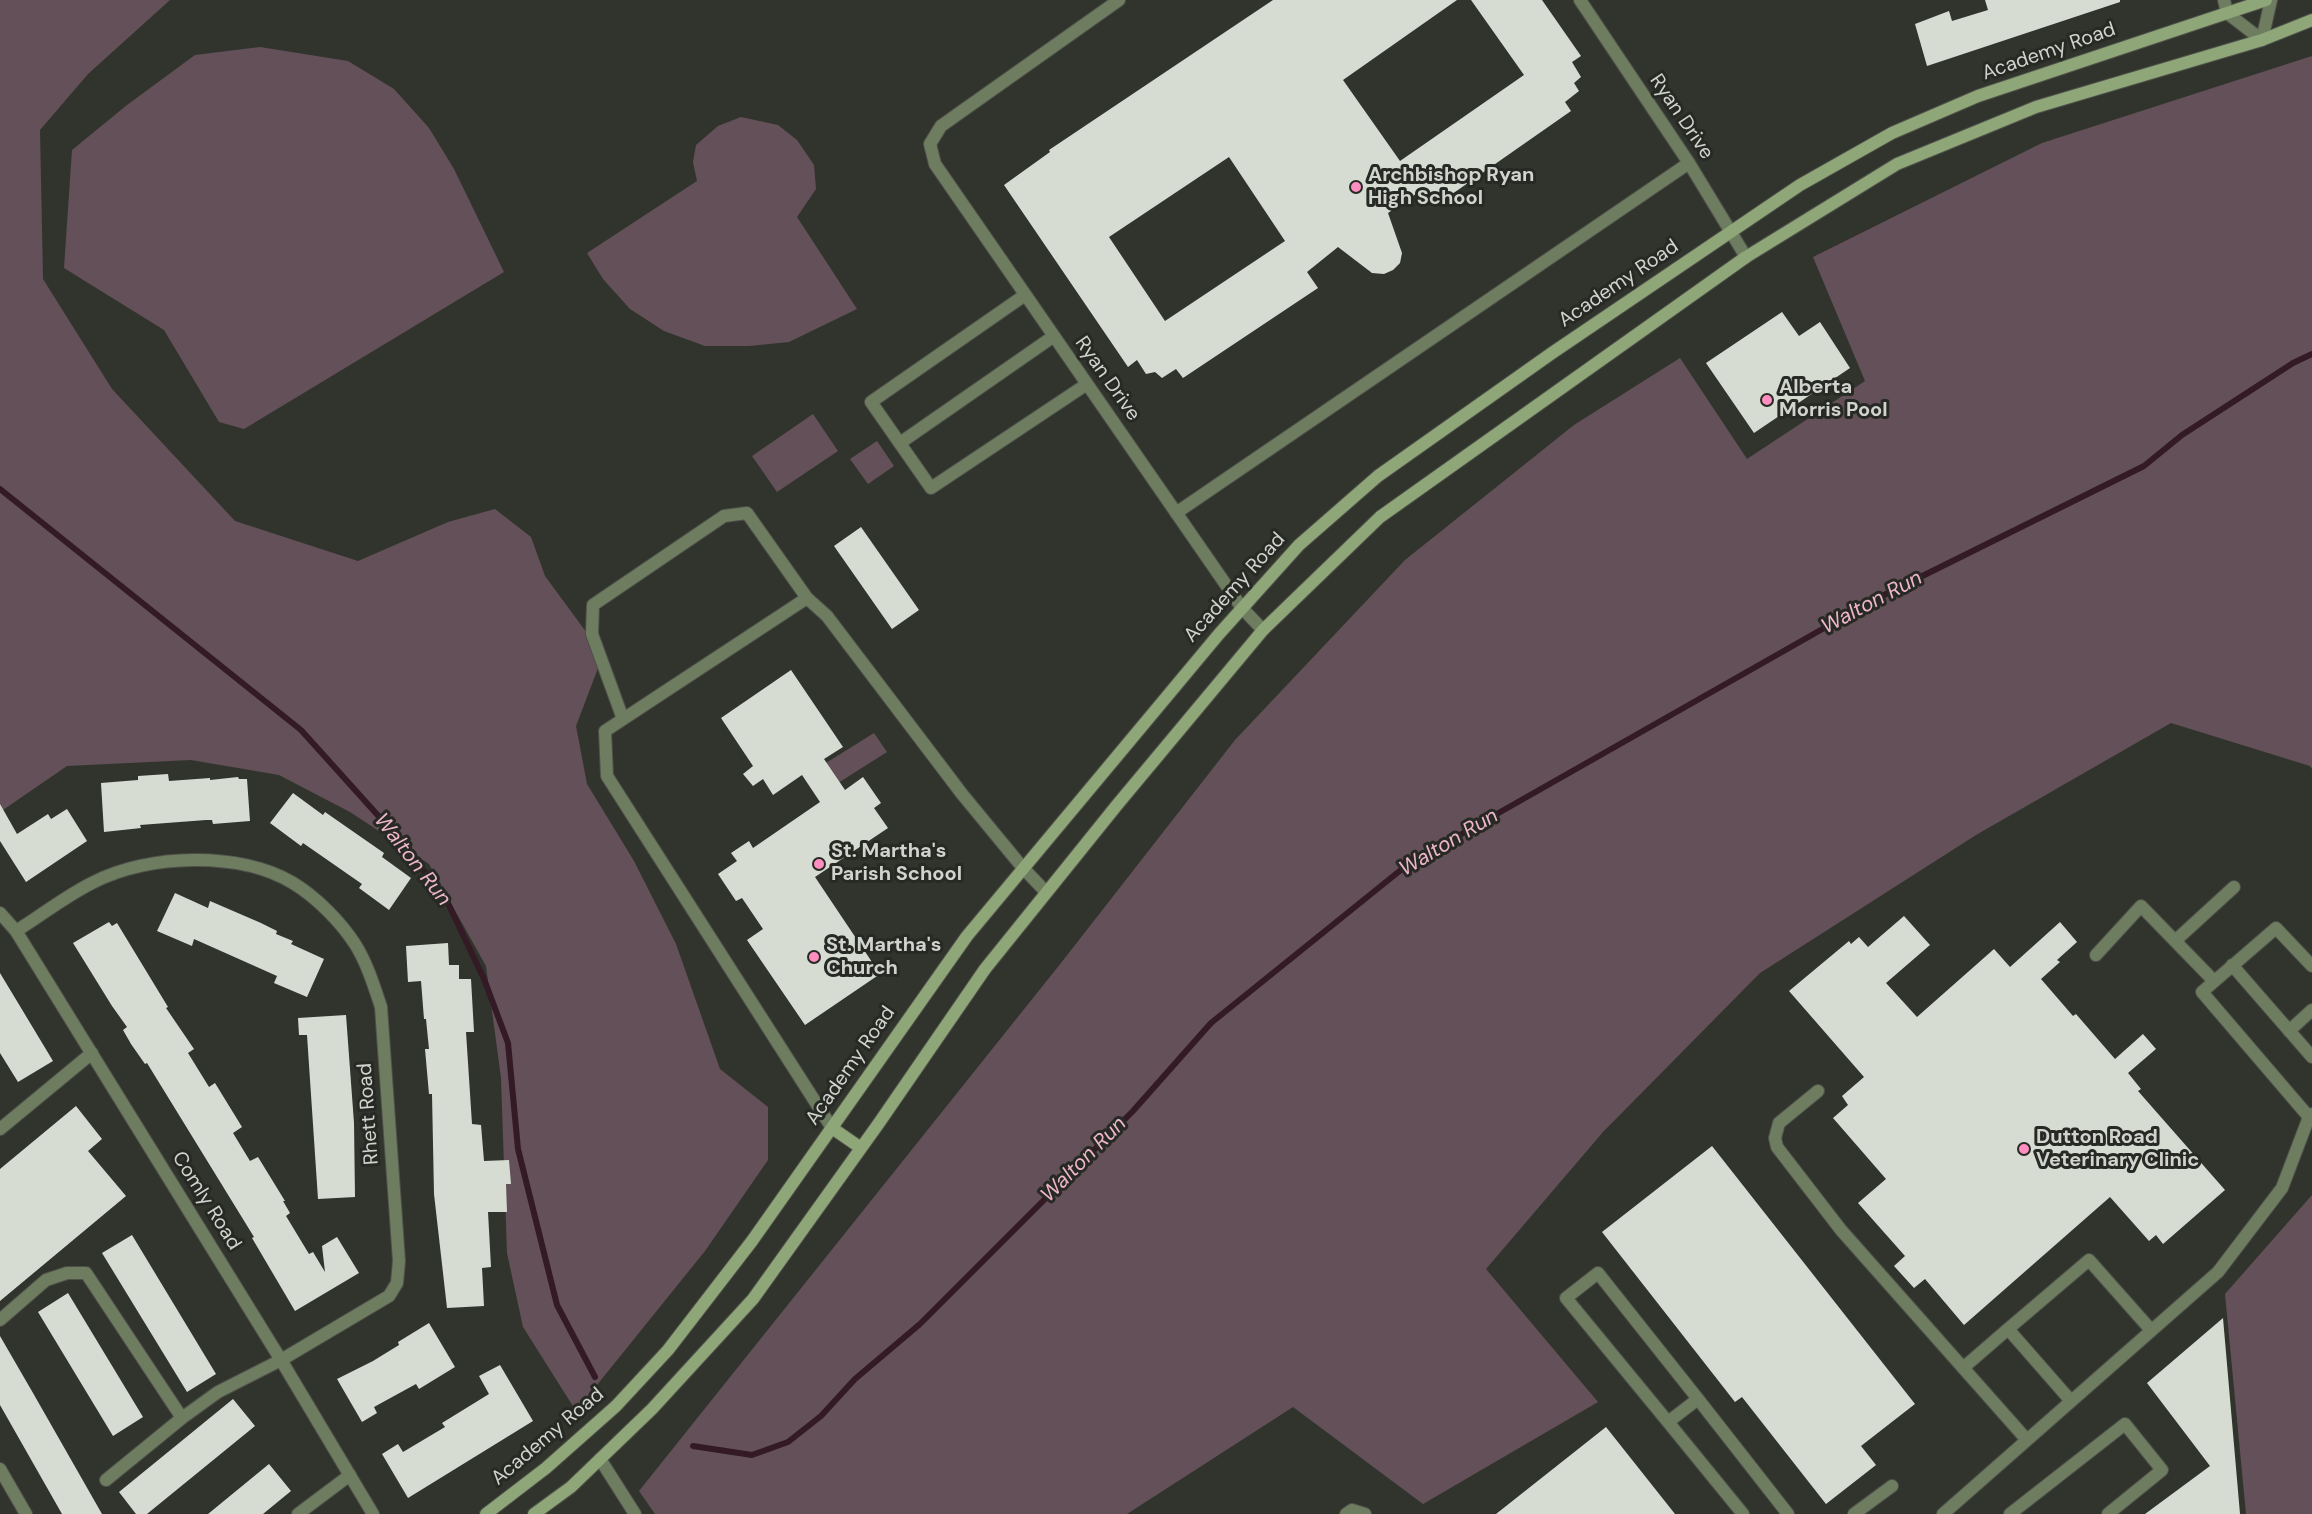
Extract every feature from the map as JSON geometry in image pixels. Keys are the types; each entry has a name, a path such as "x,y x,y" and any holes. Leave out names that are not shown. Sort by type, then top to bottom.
{"main road":[{"name":"Academy Road","path":"486,1514 546,1468 616,1406 668,1350 752,1241 967,936 1242,608 1299,545 1378,476 1552,353 1800,185 1892,133 1978,96 2226,6 2269,0"},
{"path":"534,1514 571,1487 652,1409 753,1299 985,969 1046,892 1263,630 1380,517 1746,257 1897,164 2036,107 2262,40 2312,20"},
{"path":"832,1128 861,1148"}],"street":[{"name":"Ryan Drive","path":"1119,0 940,126 930,144 935,164 1242,608 1263,630"},
{"name":"Ryan Drive","path":"1580,0 1689,163 1746,257"},
{"path":"2262,40 2269,0"},
{"path":"2226,6 2262,40"},
{"path":"1176,513 1689,163"},
{"path":"1025,295 871,402 931,488 1087,384"},
{"path":"900,443 1054,336"},
{"path":"623,719 592,634 593,605 724,516 747,513 807,597 827,616 962,794 1023,868 1046,892"},
{"path":"807,597 605,731 607,776 832,1128"},
{"name":"Rhett Road","path":"16,931 94,881 149,863 202,859 247,867 293,883 326,910 354,943 369,972 381,1007 399,1261 397,1283 389,1296 281,1360 218,1392 106,1480"},
{"path":"2175,941 2234,887"},
{"path":"2096,955 2141,906 2214,981"},
{"name":"Comly Road","path":"0,913 16,931 92,1053 373,1514"},
{"path":"1943,1514 2217,1272 2282,1188 2310,1115 2202,992 2276,928 2312,966"},
{"path":"2232,965 2312,1058"},
{"path":"2289,1031 2312,1010"},
{"path":"1,1126 92,1053"},
{"path":"1818,1091 1779,1123 1774,1138 1777,1147 1841,1230 2027,1440"},
{"path":"1963,1368 2089,1260 2151,1330"},
{"path":"0,1320 46,1280 67,1273 86,1273 182,1418"},
{"path":"1743,1514 1566,1298 1598,1273 1788,1514"},
{"path":"2008,1329 2071,1401"},
{"path":"1668,1422 1698,1399"},
{"path":"2010,1514 2125,1424 2162,1470 2108,1514"},
{"path":"600,1460 635,1514"},
{"path":"0,1469 26,1514"},
{"path":"298,1514 350,1475"},
{"path":"1854,1514 1892,1486"},
{"path":"1346,1514 1352,1510 1365,1514"}],"shaded area":[{"path":"0,0 170,0 88,74 40,130 43,279 112,389 235,521 358,561 448,522 495,509 531,537 545,576 603,655 576,726 587,784 634,861 676,944 720,1069 768,1107 768,1160 705,1251 576,1411 523,1327 507,1253 501,1078 486,966 429,864 350,812 279,775 191,760 67,766 0,812"},
{"path":"260,47 348,61 394,89 429,128 454,169 504,272 244,429 219,422 164,330 64,268 72,150 127,105 195,55"},
{"path":"2312,56 2312,769 2310,766 2171,723 1976,835 1760,973 1603,1132 1486,1269 1598,1402 1423,1504 1293,1407 1127,1514 655,1514 639,1491 1061,963 1235,740 1405,560 1574,425 1680,358 1747,459 1865,381 1813,257 2042,143"},
{"path":"741,117 778,125 797,140 814,165 816,189 797,217 857,309 789,342 749,346 705,346 664,331 630,309 603,279 587,253 697,181 693,162 696,145 718,126"},
{"path":"813,414 838,451 777,492 752,456"},
{"path":"877,441 894,466 868,484 850,459"},
{"path":"874,733 887,752 838,783 826,763"},
{"path":"2312,1195 2312,1514 2246,1514 2225,1294"}],"building":[{"name":"Archbishop Ryan High School","path":"1273,0 1457,0 1343,80 1400,161 1524,75 1471,0 1542,0 1581,56 1572,62 1581,77 1574,83 1579,91 1565,102 1571,111 1435,206 1423,189 1388,213 1402,253 1400,263 1393,270 1384,274 1372,273 1338,247 1307,272 1318,288 1183,378 1176,369 1162,378 1155,372 1146,374 1137,360 1128,367 1004,185 1050,152 1049,150","holes":["1229,157 1285,241 1165,321 1109,237"]},
{"path":"1985,0 2120,0 2120,2 1927,66 1915,24 1949,11 1952,21 1988,10"},
{"name":"Alberta Morris Pool","path":"1782,312 1799,336 1820,322 1850,368 1754,433 1706,363"},
{"path":"861,527 919,610 892,629 834,546"},
{"path":"791,670 843,747 824,759 845,790 863,777 881,803 874,808 888,828 815,877 880,974 805,1025 747,940 763,929 742,898 736,901 718,874 737,861 731,853 749,841 753,848 820,802 802,775 773,795 763,779 753,786 743,774 753,766 721,718"},
{"path":"168,774 169,781 238,777 247,779 250,821 213,824 212,820 206,820 140,825 141,828 104,832 101,783 138,780 138,776"},
{"path":"293,793 323,815 325,812 384,853 382,857 411,878 389,910 359,888 362,884 303,843 301,846 270,823"},
{"path":"0,804 17,834 48,814 51,819 67,809 87,841 26,882 0,841"},
{"path":"175,893 208,908 210,901 261,923 277,931 276,934 293,941 291,944 324,959 307,997 274,983 277,976 194,939 192,946 157,931"},
{"name":"Dutton Road Veterinary Clinic","path":"1904,916 1930,945 1886,983 1917,1017 1994,949 2010,967 2060,922 2077,942 2041,979 2073,1016 2076,1014 2115,1059 2143,1034 2156,1049 2128,1073 2141,1089 2138,1091 2225,1190 2163,1244 2156,1235 2149,1241 2110,1197 1964,1325 1925,1279 1914,1288 1894,1266 1905,1256 1858,1203 1886,1179 1833,1118 1848,1105 1842,1096 1864,1077 1789,991 1849,941 1851,944 1859,937 1868,947"},
{"path":"109,922 112,926 117,923 168,1007 166,1008 194,1049 188,1053 209,1087 215,1083 242,1127 233,1133 250,1161 258,1157 285,1201 283,1201 290,1213 286,1216 309,1254 313,1252 325,1272 322,1246 337,1237 359,1273 295,1311 252,1238 254,1237 147,1063 145,1064 131,1044 123,1030 127,1027 73,943"},
{"path":"448,943 449,965 459,965 459,979 471,979 474,1032 466,1032 472,1124 481,1125 484,1161 509,1160 511,1184 506,1184 507,1212 488,1212 491,1267 482,1268 484,1306 447,1308 434,1194 432,1094 429,1094 425,1049 429,1049 426,1019 424,1019 421,981 408,982 406,946"},
{"path":"0,973 53,1061 18,1082 0,1053"},
{"path":"346,1015 354,1123 355,1197 318,1199 307,1035 299,1035 298,1018"},
{"path":"76,1106 102,1139 88,1151 126,1196 0,1301 0,1169"},
{"path":"1712,1146 1915,1404 1861,1446 1876,1465 1826,1504 1742,1397 1735,1402 1602,1232"},
{"path":"132,1235 216,1374 187,1392 102,1253"},
{"path":"68,1293 143,1417 113,1436 38,1312"},
{"path":"2223,1318 2240,1514 2145,1514 2210,1466 2147,1383"},
{"path":"429,1323 455,1367 419,1389 416,1384 374,1407 377,1413 362,1422 337,1379 373,1361"},
{"path":"0,1336 102,1514 62,1514 0,1405"},
{"path":"500,1365 533,1421 408,1498 382,1454 398,1444 403,1452 445,1427 442,1423 489,1394 479,1376"},
{"path":"233,1399 255,1426 147,1514 136,1514 119,1492"},
{"path":"1606,1427 1675,1514 1496,1514"},
{"path":"269,1464 291,1491 263,1514 208,1514"}],"waterway":[{"name":"Walton Run","path":"693,1446 752,1455 788,1442 821,1416 855,1379 920,1324 1133,1111 1211,1023 1407,865 1870,602 2144,466 2182,435 2293,363 2312,354"},
{"name":"Walton Run","path":"0,489 301,730 392,831 446,899 484,979 508,1043 518,1149 557,1305 595,1377"}],"place":[{"name":"Archbishop Ryan High School","path":"1356,187"},
{"name":"Alberta Morris Pool","path":"1767,400"},
{"name":"St. Martha's Parish School","path":"819,864"},
{"name":"St. Martha's Church","path":"814,957"},
{"name":"Dutton Road Veterinary Clinic","path":"2024,1149"}]}
